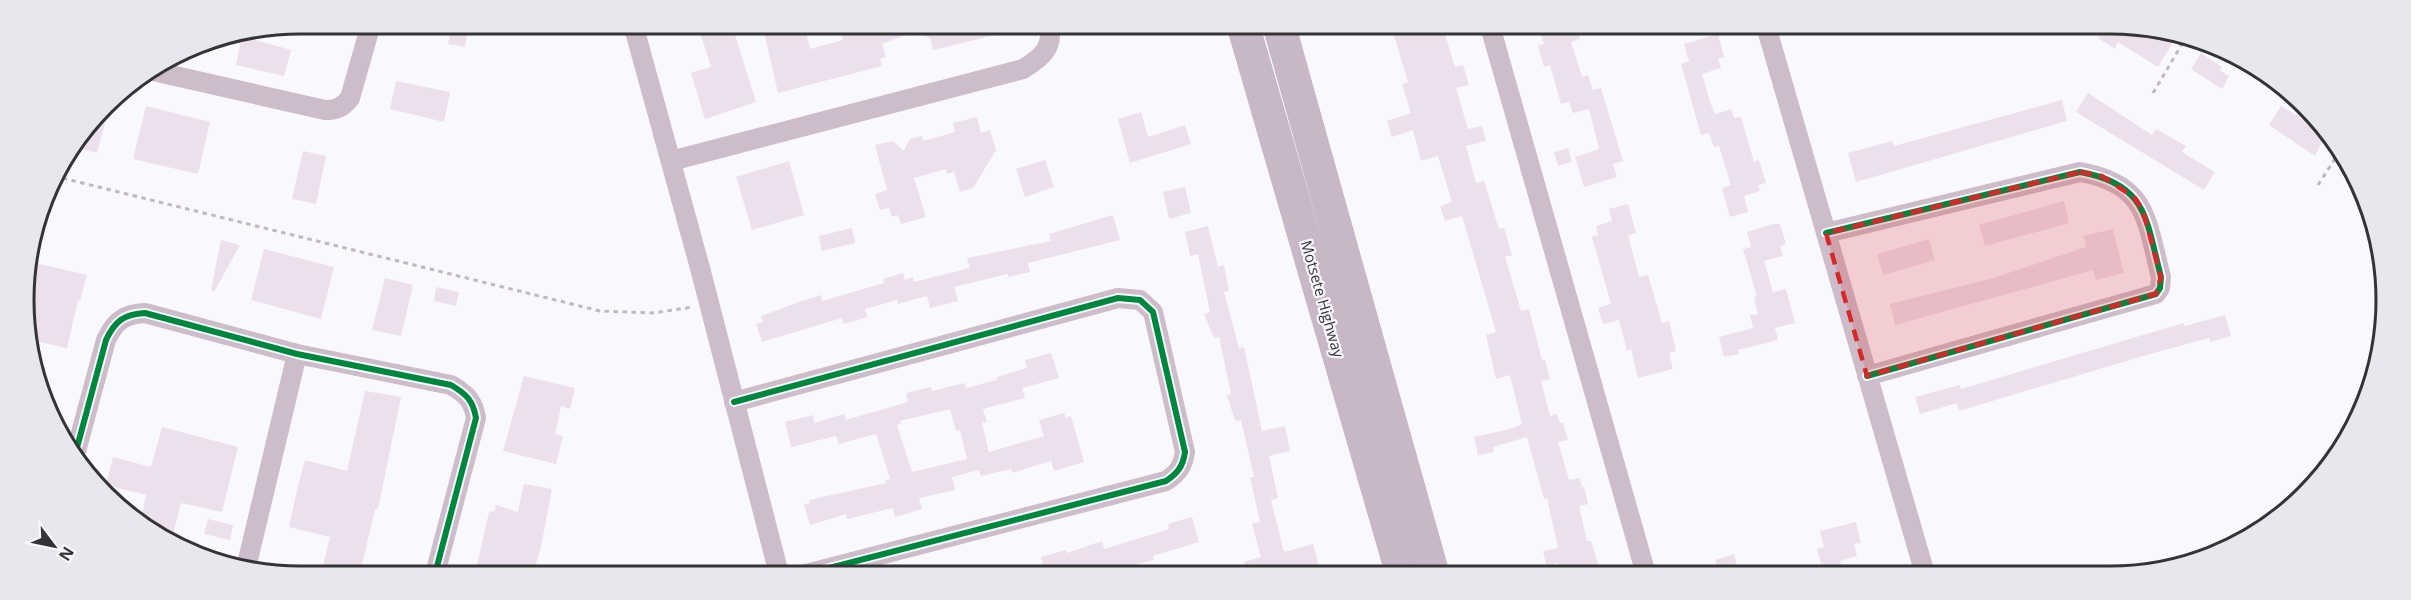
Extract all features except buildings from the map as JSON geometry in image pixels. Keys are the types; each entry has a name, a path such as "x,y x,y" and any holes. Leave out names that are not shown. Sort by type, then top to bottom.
{"highway":[{"name":"Motsete Highway","path":"1246,34 1400,566"},
{"path":"1283,34 1431,566"}],"street":[{"path":"164,72 325,110 335,110 344,106 350,98 368,34"},
{"path":"636,34 710,305 777,566"},
{"path":"671,161 1023,69 1044,56 1050,43 1050,34"},
{"path":"1492,34 1644,566"},
{"path":"1768,34 1922,566"},
{"path":"1826,232 2080,172 2102,176 2121,186 2135,198 2143,211 2161,277 2160,288 2156,294 1867,376"},
{"path":"734,402 1118,298 1140,300 1153,312 1185,452 1180,471 1166,481 837,566"},
{"path":"78,446 106,340 112,327 131,313 145,313 297,354 451,386 465,393 474,405 476,418 437,566"},
{"path":"248,560 297,354"}],"path":[{"path":"2153,93 2182,45"},
{"path":"2318,185 2336,158"},
{"path":"64,179 600,311 653,313 710,305"}],"highlighted area":[{"path":"2080,172 2102,176 2135,198 2143,211 2161,277 2156,294 1867,376 1826,233"}],"cycle path":[{"path":"1826,233 2080,172 2119,185 2132,195 2147,222 2152,238 2161,277 2160,288 2156,294 1867,376"},
{"path":"734,402 1118,298 1140,300 1153,312 1185,452 1177,472 1170,478 1166,481 837,566"},
{"path":"78,446 106,340 117,323 131,315 145,313 297,354 451,385 468,398 476,418 437,566"}]}
